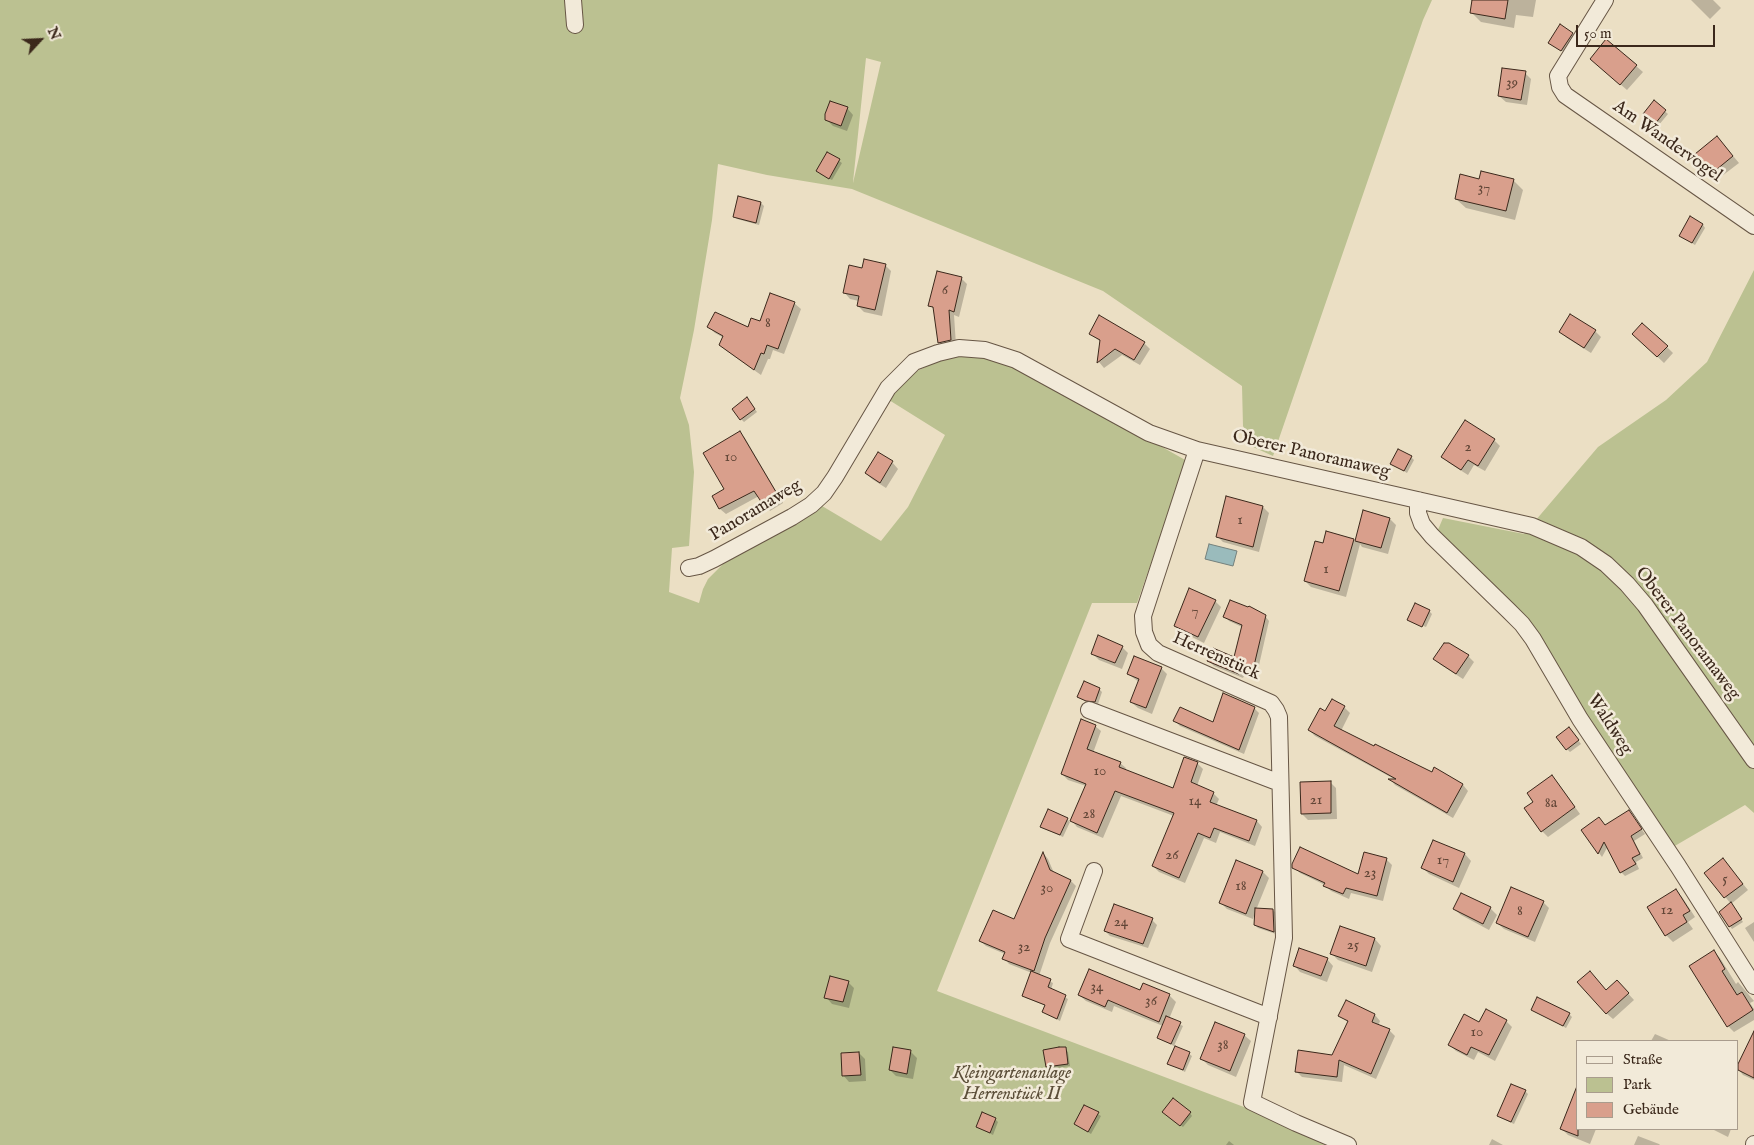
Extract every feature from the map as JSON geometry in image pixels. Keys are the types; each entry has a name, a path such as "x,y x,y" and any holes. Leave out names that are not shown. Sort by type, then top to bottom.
{"street":[{"path":"573,0 574,25"},
{"name":"Am Wandervogel","path":"1605,0 1558,76 1560,87 1565,95 1754,226"},
{"name":"Oberer Panoramaweg","path":"835,476 888,388 914,362 959,348 985,350 1016,360 1149,433 1197,450 1532,526 1581,547 1606,564 1645,605 1754,760"},
{"name":"Herrenstück","path":"1197,450 1143,616 1144,632 1149,644 1158,653 1271,703 1276,710 1278,717 1284,938 1252,1102 1348,1145"},
{"name":"Panoramaweg","path":"689,568 699,566 714,559 792,517 811,505 824,492 835,476"},
{"name":"Waldweg","path":"1418,500 1418,513 1422,524 1432,536 1522,624 1534,639 1580,719 1678,866 1754,986"},
{"path":"1089,710 1280,783"},
{"path":"1094,871 1069,939 1269,1018"}],"green space":[{"name":"Kleingartenanlage Herrenstück II","path":"0,0 1432,0 1423,20 1273,456 1253,447 1243,426 1242,386 1103,291 852,189 767,175 718,164 712,220 694,330 680,398 689,425 694,472 689,546 672,548 669,592 699,603 708,579 723,564 817,503 881,541 908,507 945,435 889,400 894,392 915,372 940,360 964,356 991,358 1036,376 1187,461 1137,603 1092,603 937,991 1273,1118 1327,1145 0,1145","holes":["866,58 881,62 853,183"]},
{"path":"1754,270 1754,813 1745,805 1673,847 1528,623 1437,532 1443,518 1524,534 1598,447 1666,400 1707,362"}],"water":[{"path":"1209,544 1237,551 1233,566 1205,559"}],"building":[{"path":"1472,0 1508,0 1505,19 1470,13"},
{"path":"1560,24 1573,33 1561,51 1548,43"},
{"path":"1606,39 1637,65 1620,85 1590,59"},
{"path":"1502,68 1526,71 1521,100 1498,96"},
{"path":"1654,100 1666,110 1655,124 1643,114"},
{"path":"830,101 848,107 841,126 825,120 825,114"},
{"path":"1717,136 1733,156 1711,174 1695,154"},
{"path":"827,152 840,159 829,179 816,171"},
{"path":"1481,171 1514,179 1506,211 1455,199 1460,174 1479,179"},
{"path":"738,196 761,202 756,223 733,217"},
{"path":"1690,216 1703,224 1692,243 1679,236"},
{"path":"864,259 886,264 875,310 857,306 859,296 843,293 849,265 862,268"},
{"path":"937,271 962,277 954,312 949,310 951,340 938,343 933,307 928,306"},
{"path":"770,293 795,302 778,349 767,345 764,354 761,353 754,370 719,345 723,336 707,327 715,312 748,327 751,318 760,321"},
{"path":"1570,314 1596,330 1584,348 1559,332"},
{"path":"1099,315 1145,342 1134,360 1115,349 1097,363 1100,340 1089,334"},
{"path":"1642,323 1668,346 1657,357 1632,334"},
{"path":"747,397 755,409 740,420 732,409"},
{"path":"1465,420 1495,439 1478,466 1468,460 1461,470 1441,457"},
{"path":"740,431 779,497 764,506 754,491 719,509 712,496 724,489 703,453"},
{"path":"1398,449 1412,456 1404,471 1390,464"},
{"path":"878,452 893,461 880,483 865,473"},
{"path":"1226,496 1263,506 1253,547 1216,537"},
{"path":"1363,510 1390,518 1381,548 1355,541"},
{"path":"1326,531 1354,539 1339,591 1304,581 1315,541 1323,543"},
{"path":"1189,588 1216,600 1198,637 1174,626"},
{"path":"1230,600 1249,606 1266,615 1253,670 1249,669 1248,672 1240,670 1239,674 1207,661 1213,648 1234,657 1242,625 1223,617"},
{"path":"1415,603 1430,610 1422,627 1407,620"},
{"path":"1098,635 1123,646 1115,663 1091,654"},
{"path":"1444,643 1449,643 1469,655 1456,674 1433,659"},
{"path":"1134,656 1162,667 1146,708 1130,702 1139,679 1127,674"},
{"path":"1084,681 1100,688 1095,702 1077,697"},
{"path":"1223,693 1255,707 1239,750 1173,721 1180,707 1213,722"},
{"path":"1332,699 1345,706 1334,726 1432,772 1434,767 1463,784 1447,813 1388,779 1396,779 1308,730 1320,708 1325,711"},
{"path":"1081,719 1096,725 1087,749 1121,762 1119,767 1173,788 1184,757 1198,762 1191,782 1214,792 1210,802 1257,820 1249,841 1214,828 1210,838 1198,833 1179,878 1152,866 1174,813 1115,791 1097,833 1070,821 1086,784 1061,774"},
{"path":"1569,727 1579,740 1566,750 1556,737"},
{"path":"1552,775 1575,807 1541,832 1524,808 1533,802 1527,793"},
{"path":"1331,781 1331,813 1301,814 1300,782"},
{"path":"1048,809 1068,818 1060,835 1040,827"},
{"path":"1629,810 1642,829 1631,836 1640,854 1632,858 1636,864 1620,873 1604,842 1598,854 1581,830 1599,817 1605,825"},
{"path":"1433,840 1465,853 1453,882 1421,868"},
{"path":"1300,847 1358,874 1364,852 1387,858 1377,896 1346,888 1343,894 1323,886 1325,883 1292,868"},
{"path":"1043,852 1050,870 1071,880 1045,938 1034,971 1002,959 1005,952 979,941 993,910 1014,919"},
{"path":"1723,858 1743,884 1724,898 1704,873"},
{"path":"1236,860 1263,871 1246,914 1219,903"},
{"path":"1511,887 1544,901 1528,937 1496,923"},
{"path":"1676,889 1690,911 1683,915 1687,922 1665,936 1647,907"},
{"path":"1461,893 1491,907 1483,924 1453,909"},
{"path":"1731,902 1742,919 1729,927 1719,912"},
{"path":"1114,904 1153,918 1143,944 1104,931"},
{"path":"1255,908 1273,909 1274,932 1254,925"},
{"path":"1340,926 1375,938 1366,966 1330,954"},
{"path":"1299,948 1328,958 1321,976 1293,966"},
{"path":"1714,950 1725,969 1722,971 1737,995 1742,992 1753,1010 1727,1027 1689,966"},
{"path":"1089,969 1140,990 1143,983 1170,994 1159,1022 1108,1000 1105,1007 1078,995"},
{"path":"1031,971 1051,979 1048,987 1066,995 1057,1019 1042,1012 1045,1005 1022,996"},
{"path":"1590,971 1606,990 1617,980 1629,993 1606,1014 1577,982"},
{"path":"830,976 849,981 843,1002 824,998"},
{"path":"1537,997 1570,1013 1563,1026 1531,1010"},
{"path":"1346,1000 1375,1014 1372,1022 1390,1029 1371,1074 1339,1060 1337,1077 1295,1072 1298,1050 1332,1055 1348,1021 1338,1016"},
{"path":"1486,1009 1507,1020 1489,1055 1471,1047 1467,1055 1448,1045 1464,1014 1479,1022"},
{"path":"1166,1016 1181,1022 1171,1044 1157,1038"},
{"path":"1215,1022 1245,1034 1230,1071 1200,1059"},
{"path":"1754,1031 1754,1078 1739,1070 1739,1062"},
{"path":"1175,1046 1190,1052 1183,1070 1167,1064"},
{"path":"893,1047 911,1050 907,1074 889,1070"},
{"path":"1066,1047 1068,1064 1046,1067 1043,1050"},
{"path":"859,1052 861,1075 842,1076 841,1053"},
{"path":"1511,1084 1526,1090 1511,1122 1497,1116"},
{"path":"1576,1089 1576,1130 1578,1130 1578,1136 1560,1129"},
{"path":"1173,1098 1191,1112 1180,1126 1162,1112"},
{"path":"1084,1105 1099,1112 1088,1132 1074,1124"},
{"path":"982,1112 996,1118 990,1133 976,1127"}]}
